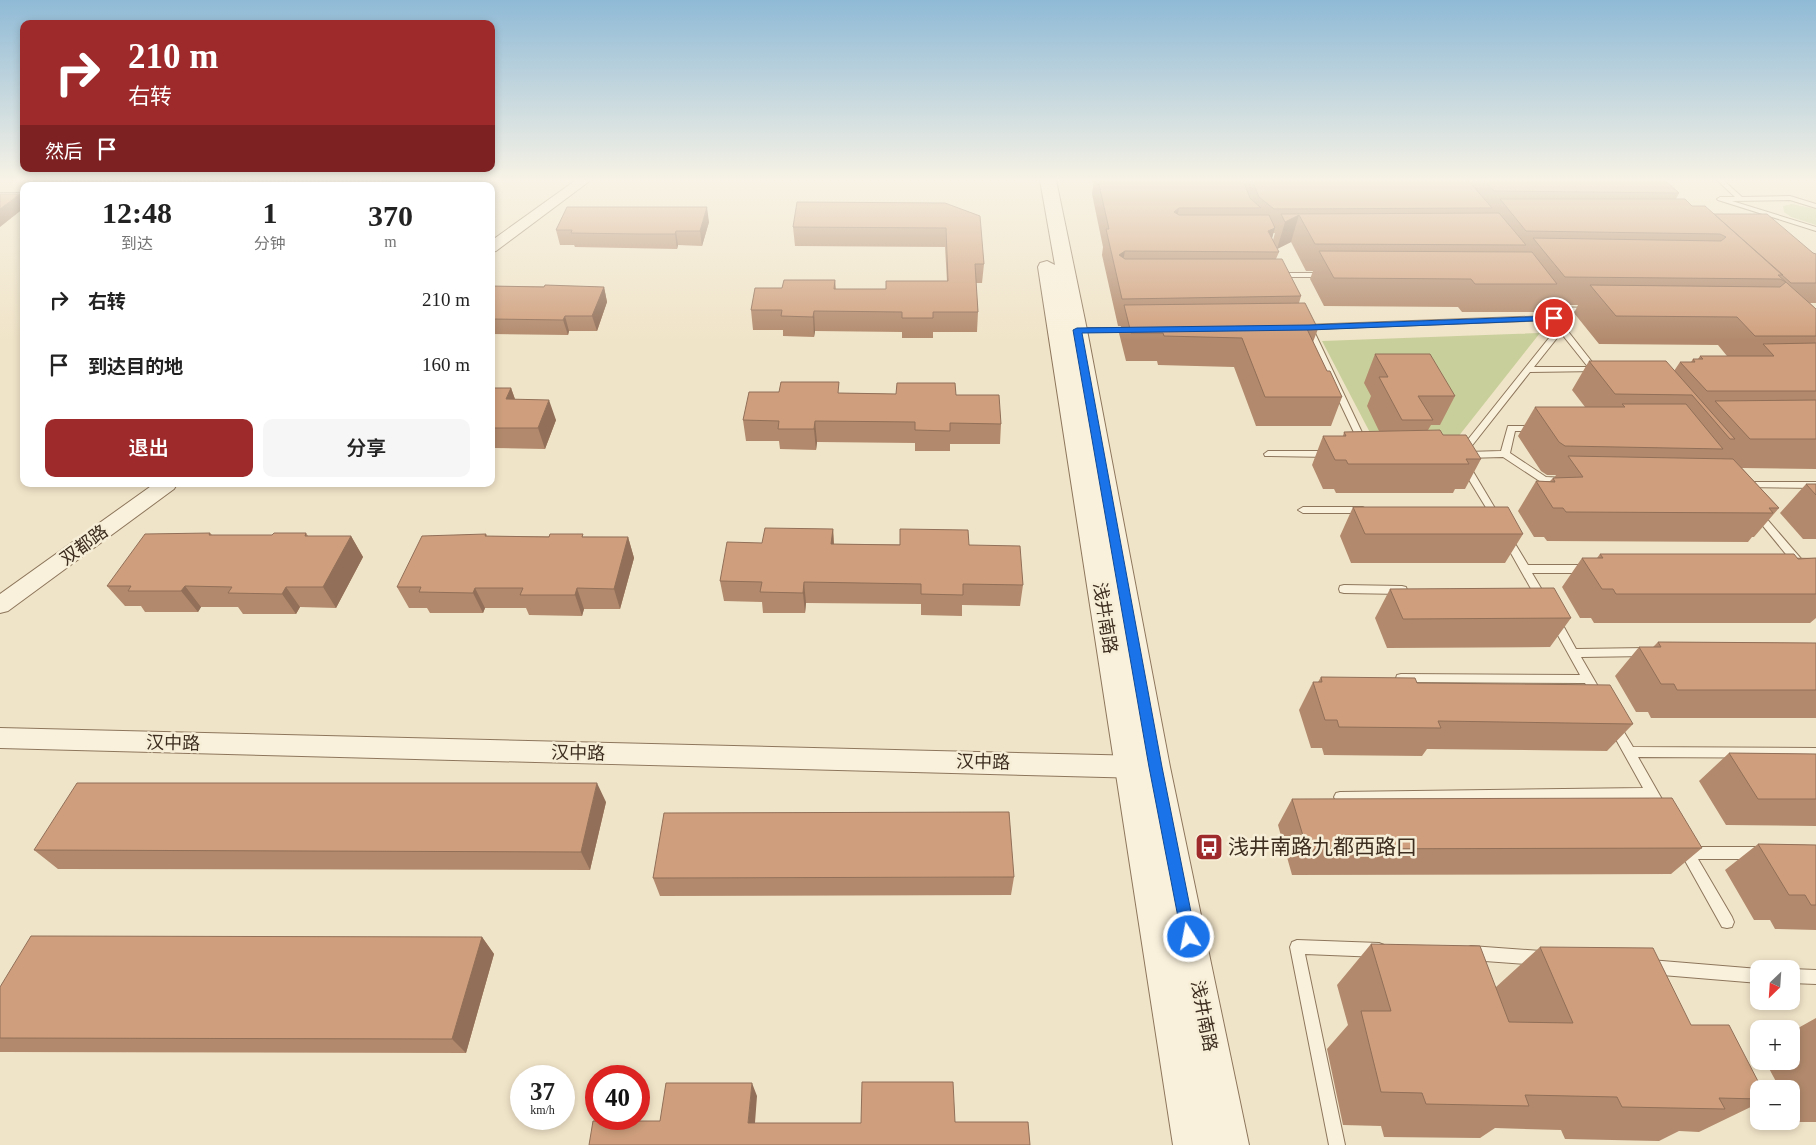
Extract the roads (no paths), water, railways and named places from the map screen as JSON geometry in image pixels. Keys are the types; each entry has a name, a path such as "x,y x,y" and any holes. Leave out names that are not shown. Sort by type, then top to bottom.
{"street":[{"path":"495,245 511,233"},
{"name":"浅井南路","path":"1045,233 1067,330"},
{"name":"浅井南路","path":"1055,233 1067,330 1142,767 1193,1145"},
{"name":"双都路","path":"0,605 163,487"},
{"name":"汉中路","path":"0,738 1142,767"},
{"name":"浅井南路","path":"1142,767 1230,1145"}],"lane":[{"path":"1277,282 1287,282 1282,271 1333,275"},
{"path":"1531,289 1594,369"},
{"path":"1547,309 1596,310"},
{"path":"1299,328 1307,324 1554,318"},
{"path":"1307,324 1369,455"},
{"path":"1455,455 1528,370 1561,328"},
{"path":"1067,330 1145,329"},
{"path":"1528,370 1611,369"},
{"path":"1505,454 1511,428 1550,428"},
{"path":"1268,454 1342,455"},
{"path":"1455,455 1505,454 1544,480 1574,480"},
{"path":"1455,455 1487,511 1525,569 1533,592 1573,653 1667,818"},
{"path":"1740,493 1734,485 1816,485"},
{"path":"1753,508 1799,568 1816,583"},
{"path":"1303,510 1372,510"},
{"path":"1799,568 1816,568"},
{"path":"1525,569 1595,569"},
{"path":"1344,589 1412,590"},
{"path":"1573,653 1660,652"},
{"path":"1388,678 1588,679"},
{"path":"1630,752 1816,753"},
{"path":"1340,796 1652,793"},
{"path":"1677,836 1727,922"},
{"path":"1687,853 1766,854"},
{"path":"1337,1145 1296,947 1395,951"},
{"path":"1454,953 1552,959"},
{"path":"1639,966 1750,975"},
{"path":"1800,976 1816,977"}],"place":[{"name":"浅井南路九都西路口","path":"1209,847"}]}
